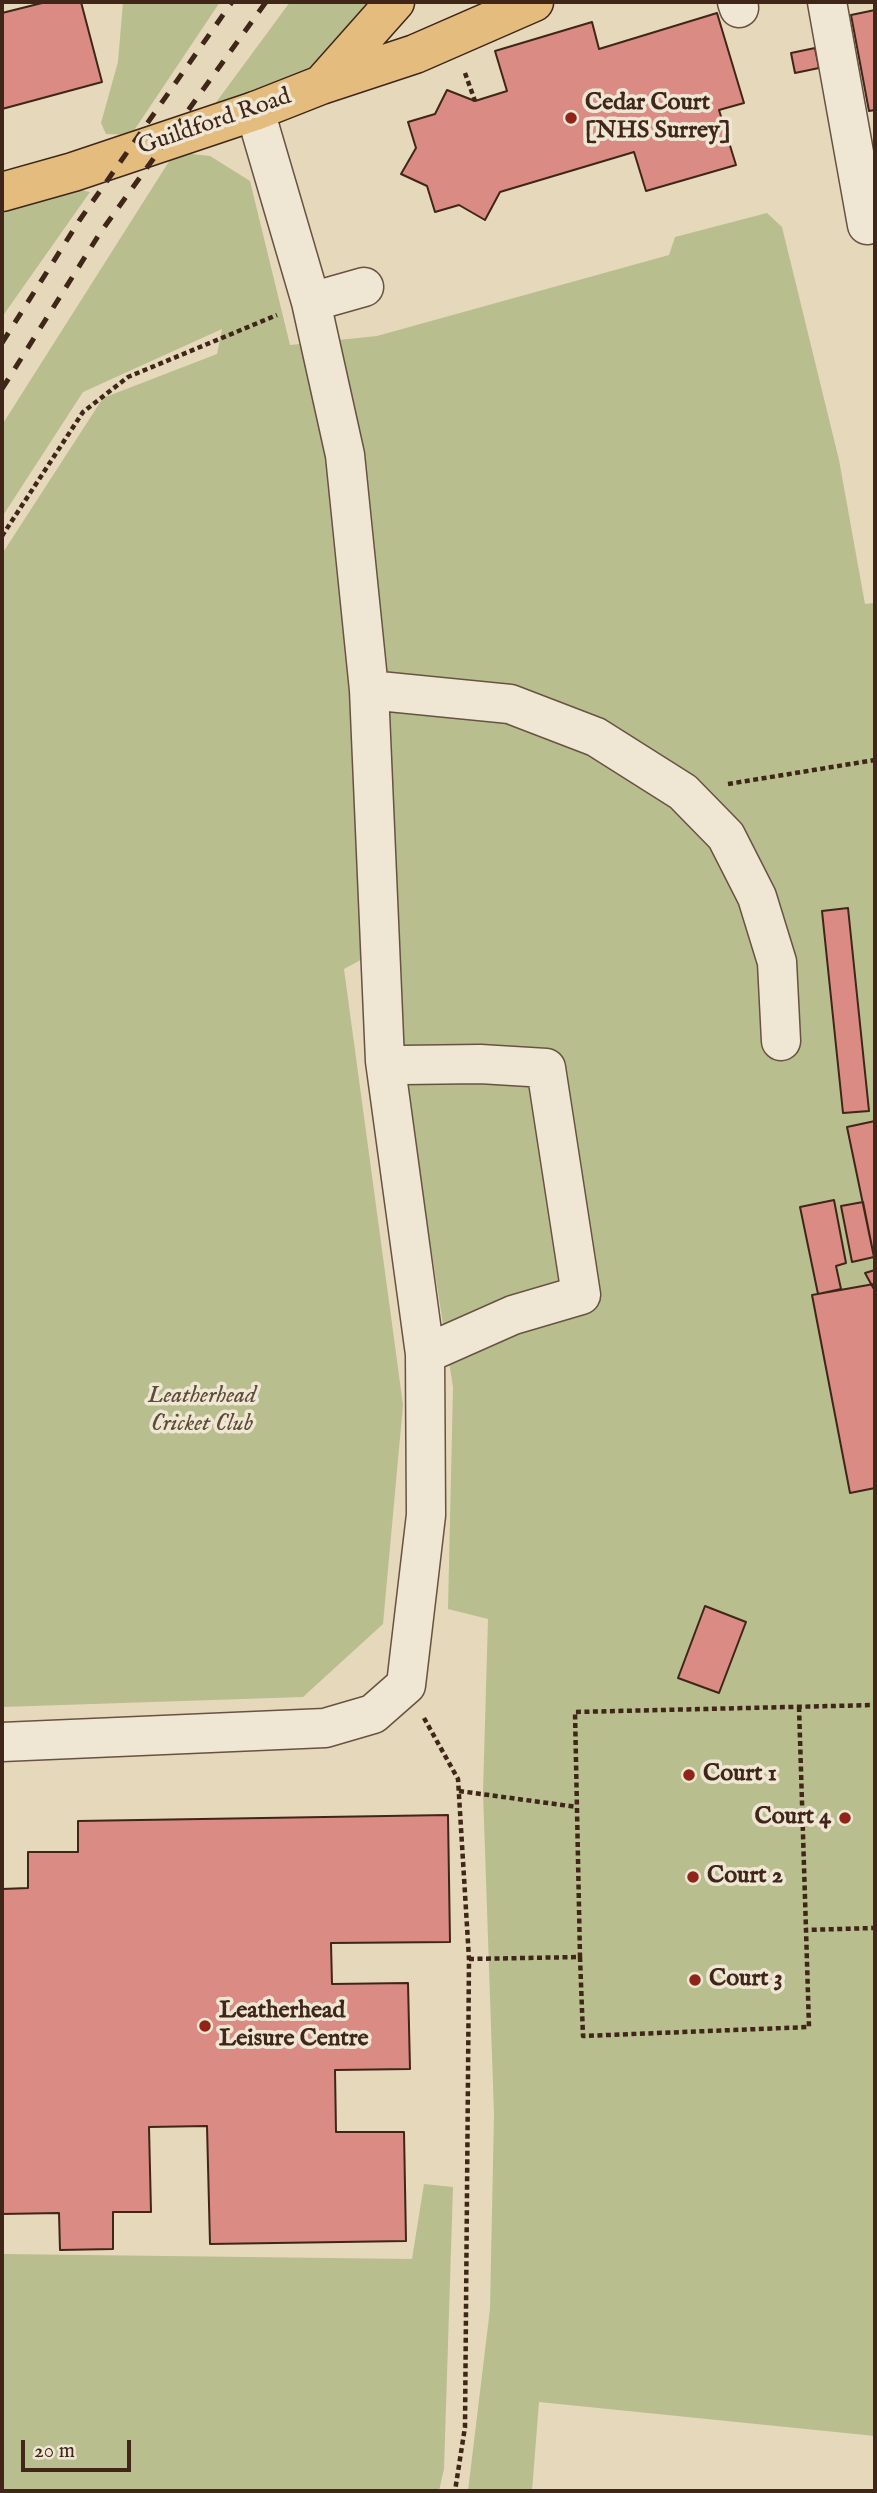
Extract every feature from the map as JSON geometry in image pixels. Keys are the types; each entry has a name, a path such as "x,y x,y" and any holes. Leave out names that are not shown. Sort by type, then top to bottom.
{"main road":[{"name":"Guildford Road","path":"2,192 73,172 255,111 321,85 395,2"},
{"path":"321,85 415,54 534,2"}],"lane":[{"path":"827,2 867,225"},
{"path":"2,1742 325,1728 373,1714 406,1685 426,1515 425,1354 385,1061 369,690 345,455 311,302 255,111"},
{"path":"311,302 364,287"},
{"path":"369,690 509,704 596,737 682,792 726,836 757,897 777,962 780,1041"},
{"path":"385,1061 402,1065 480,1064 546,1068 581,1295 513,1315 425,1354"}],"path":[{"path":"466,74 475,101"},
{"path":"2,536 83,412 128,377 311,302"},
{"path":"682,792 875,760"},
{"path":"406,1685 458,1779 459,1791 469,1959 464,2427 455,2491"},
{"path":"799,1707 809,2027 583,2036 575,1712 875,1705"},
{"path":"459,1791 577,1807"},
{"path":"806,1930 875,1928"},
{"path":"469,1959 580,1957 580,1952"}],"green space":[{"path":"123,2 220,2 131,135 106,134 101,123 118,62"},
{"path":"290,2 377,2 323,64 209,112"},
{"name":"Leatherhead Cricket Club","path":"175,152 210,156 250,181 290,345 377,336 669,255 675,237 767,213 782,227 839,460 865,604 875,603 875,2436 539,2402 532,2491 468,2491 490,2309 494,2114 483,1792 488,1619 448,1609 453,1387 402,1065 379,950 344,969 403,1405 383,1624 303,1697 2,1707 2,554 103,398 217,354 222,329 83,392 2,517 2,425"},
{"path":"68,187 90,192 2,317 2,212"},
{"path":"424,2184 453,2187 444,2469 439,2491 2,2491 2,2254 412,2259"}],"building":[{"path":"46,2 81,2 102,82 2,109 2,13"},
{"path":"875,10 875,110 869,111 851,15"},
{"name":"Cedar Court [NHS Surrey]","path":"717,13 744,103 719,110 736,165 646,191 634,152 500,192 485,220 459,205 435,212 427,186 401,174 416,148 408,122 435,114 447,90 475,101 507,91 495,51 592,22 599,49"},
{"path":"815,48 819,68 795,73 791,53"},
{"path":"848,908 869,1111 843,1113 822,911"},
{"path":"875,1121 875,1257 874,1257 847,1127"},
{"path":"834,1200 846,1263 836,1266 841,1289 818,1294 800,1207"},
{"path":"863,1202 874,1257 852,1262 841,1206"},
{"path":"875,1270 875,1291 865,1273"},
{"path":"874,1284 875,1488 850,1493 812,1295"},
{"path":"705,1606 746,1622 719,1693 678,1678"},
{"name":"Leatherhead Leisure Centre","path":"448,1815 450,1942 331,1943 332,1984 408,1983 410,2069 335,2070 336,2132 404,2132 406,2241 210,2244 207,2126 149,2127 151,2212 113,2212 113,2249 60,2250 59,2213 2,2214 2,1889 28,1888 28,1852 78,1852 78,1821"}],"railway":[{"path":"2,343 79,221 232,2"},
{"path":"2,389 100,233 266,2"}],"place":[{"name":"Cedar Court [NHS Surrey]","path":"571,118"},
{"name":"Court 1","path":"689,1775"},
{"name":"Court 4","path":"845,1818"},
{"name":"Court 2","path":"693,1877"},
{"name":"Court 3","path":"695,1980"},
{"name":"Leatherhead Leisure Centre","path":"205,2026"}]}
